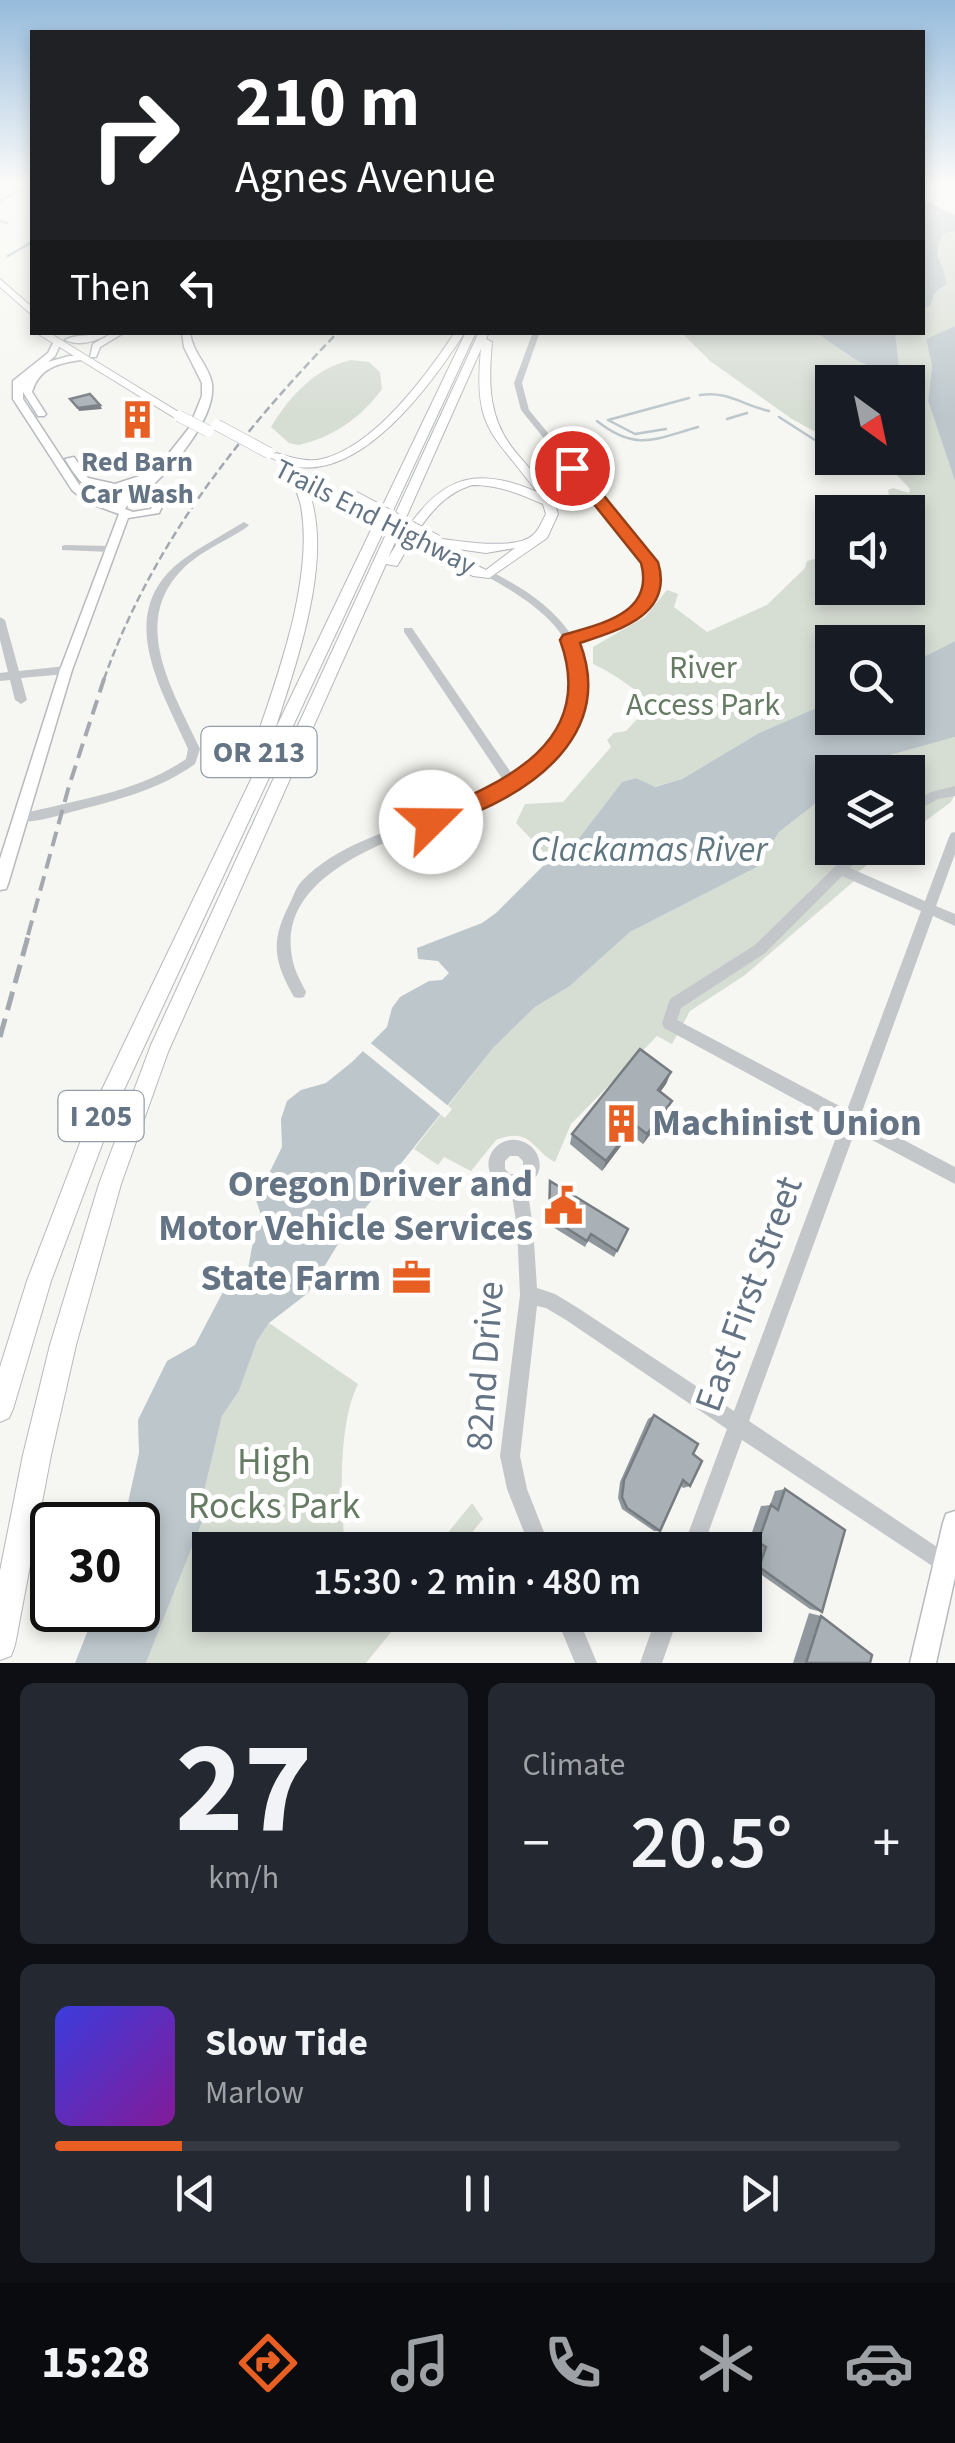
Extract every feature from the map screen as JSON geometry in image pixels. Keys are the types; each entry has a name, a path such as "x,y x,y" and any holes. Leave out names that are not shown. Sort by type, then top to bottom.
{"highway":[{"path":"0,282 30,310"},
{"path":"0,298 30,325"},
{"path":"270,457 319,463 350,449 415,394 458,335"},
{"name":"I 205","path":"0,1408 39,1281 99,1120 470,335"},
{"name":"I 205","path":"1,1637 36,1455 110,1184 158,1052 485,335"},
{"path":"486,335 482,386 486,416 500,440 540,486 550,522 535,540 488,574"},
{"name":"Trails End Highway","path":"57,339 69,340 182,412"},
{"name":"Trails End Highway","path":"57,339 78,358 488,574"},
{"name":"Trails End Highway","path":"270,457 296,477 350,502"},
{"name":"OR 213","path":"232,835 300,623 308,500 296,477"},
{"path":"362,604 386,574 420,516 446,490 468,483 500,482 547,501"},
{"path":"434,545 486,549 535,540"}],"main road":[{"path":"69,340 90,340 101,335"},
{"path":"94,356 96,346 116,335"},
{"path":"154,495 164,468 206,402 207,382 190,354 187,335"},
{"path":"57,339 52,354 18,381 18,399 76,488 90,500 126,504 154,495"},
{"path":"78,358 44,366 32,376 27,392 90,491 126,504 143,516"},
{"path":"85,481 107,487 128,486 164,468"},
{"path":"0,884 4,859 20,825 66,670 126,504 164,468"},
{"path":"110,549 160,504 154,495"},
{"path":"923,1663 950,1568 955,1523"}],"street":[{"path":"536,335 518,383 525,410 641,552 654,579 651,597 631,618 570,640"},
{"path":"0,836 20,825 176,771 191,761 194,749 156,657 149,617 157,594 178,568 244,526"},
{"path":"65,548 110,549"},
{"path":"298,992 286,965 285,927 294,901 316,874 349,852 456,813 513,785 547,758 572,721 581,676 570,640 538,604 488,574"},
{"path":"0,620 21,700"},
{"path":"408,630 513,785"},
{"path":"0,677 66,670"},
{"path":"925,800 955,791"},
{"name":"East First Street","path":"699,1532 955,837"},
{"path":"847,865 760,949 675,1004 668,1018 671,1026 955,1176"},
{"path":"842,870 955,920"},
{"name":"82nd Drive","path":"518,1183 525,1227 528,1295 510,1456 517,1489 534,1532"},
{"path":"528,1295 549,1300 572,1314 950,1568"},
{"path":"573,1632 586,1663"},
{"path":"651,1663 662,1632"}],"green space":[{"name":"River Access Park","path":"940,263 955,263 955,326 926,339 932,366 928,401 955,481 955,641 925,656 925,625 815,625 815,708 759,733 682,779 654,787 636,778 622,782 576,842 551,860 516,823 525,804 563,802 611,747 607,740 614,733 626,731 652,703 593,664 593,647 645,617 667,590 678,594 674,607 707,632 767,605 805,568 807,561 815,559 815,605 925,605 925,495 889,495 888,490 909,493 910,489 897,475 925,475 925,365 897,365 895,335 925,335 925,308 943,287"},
{"name":"River Access Park","path":"684,335 819,335 849,356 872,365 815,365 815,432 710,361"},
{"path":"351,360 369,362 380,372 382,389 355,418 334,432 298,445 289,443 271,427 305,385 326,369"},
{"path":"955,737 955,794 951,802 925,821 925,755 890,755"},
{"path":"815,804 815,865 867,865 853,882 745,975 690,1011 672,1044 657,1036 571,1124 555,1162 530,1141 517,1136 496,1140 471,1171 444,1157 438,1165 414,1149 494,1047 535,1007 570,986 630,932 757,867 779,832"},
{"name":"High Rocks Park","path":"269,1323 358,1384 344,1439 344,1532 198,1532 222,1416 239,1391 257,1341"},
{"path":"472,1503 483,1519 473,1532 449,1532"},
{"name":"High Rocks Park","path":"192,1547 192,1632 391,1632 366,1663 146,1663"}],"water":[{"path":"925,263 941,263 946,284 935,293 925,308"},
{"path":"955,326 955,481 928,401 932,366 926,339"},
{"path":"819,335 895,335 899,365 866,365"},
{"name":"Clackamas River","path":"955,641 955,737 890,755 815,755 815,804 779,832 757,867 630,932 570,986 535,1007 494,1047 343,1236 308,1293 269,1323 257,1341 239,1391 222,1416 203,1496 202,1522 198,1532 192,1532 192,1547 160,1628 160,1502 128,1502 139,1453 138,1420 167,1361 195,1345 225,1288 248,1269 262,1218 256,1200 282,1147 281,1119 287,1101 301,1090 326,1083 352,1062 387,1027 400,997 429,981 442,980 449,973 438,961 418,959 417,948 482,923 496,913 546,863 576,842 622,782 636,778 655,787 682,779 759,733 815,708 815,735 925,735 925,656"},
{"name":"Clackamas River","path":"87,1632 158,1632 146,1663 75,1663"}],"pier":[{"path":"367,1040 452,1109 445,1118 359,1048"}],"building":[{"path":"90,394 100,405 78,408 70,399"},
{"name":"Machinist Union","path":"640,1049 671,1072 658,1090 672,1101 647,1134 634,1124 606,1161 572,1134"},
{"name":"Oregon Driver and Motor Vehicle Services","path":"550,1181 628,1229 617,1251 591,1234 587,1241 549,1217"},
{"path":"654,1415 698,1444 693,1454 702,1461 690,1486 683,1480 660,1531 627,1508 622,1497 624,1480"},
{"path":"785,1489 845,1530 822,1612 762,1569 766,1547 762,1544 762,1532 771,1505 778,1510"},
{"path":"821,1616 872,1655 870,1663 806,1663"}],"waterway":[{"path":"700,395 728,397 769,411"},
{"path":"666,429 635,434 608,420 689,398"},
{"path":"727,419 747,413"},
{"path":"779,417 815,440"},
{"path":"597,421 635,440 657,439 698,427"}],"railway":[{"path":"104,679 147,581 173,536 233,451 335,335"},
{"path":"28,935 69,786 104,679"},
{"path":"0,1037 29,933"}],"place":[{"name":"Red Barn Car Wash","path":"137,419"},
{"name":"Machinist Union","path":"622,1123"},
{"name":"Oregon Driver and Motor Vehicle Services","path":"563,1206"},
{"name":"State Farm","path":"411,1278"}],"route":[{"path":"431,822 494,796 547,758 568,730 578,704 580,668 570,640 620,624 648,603 653,592 649,562 572,468"}]}
